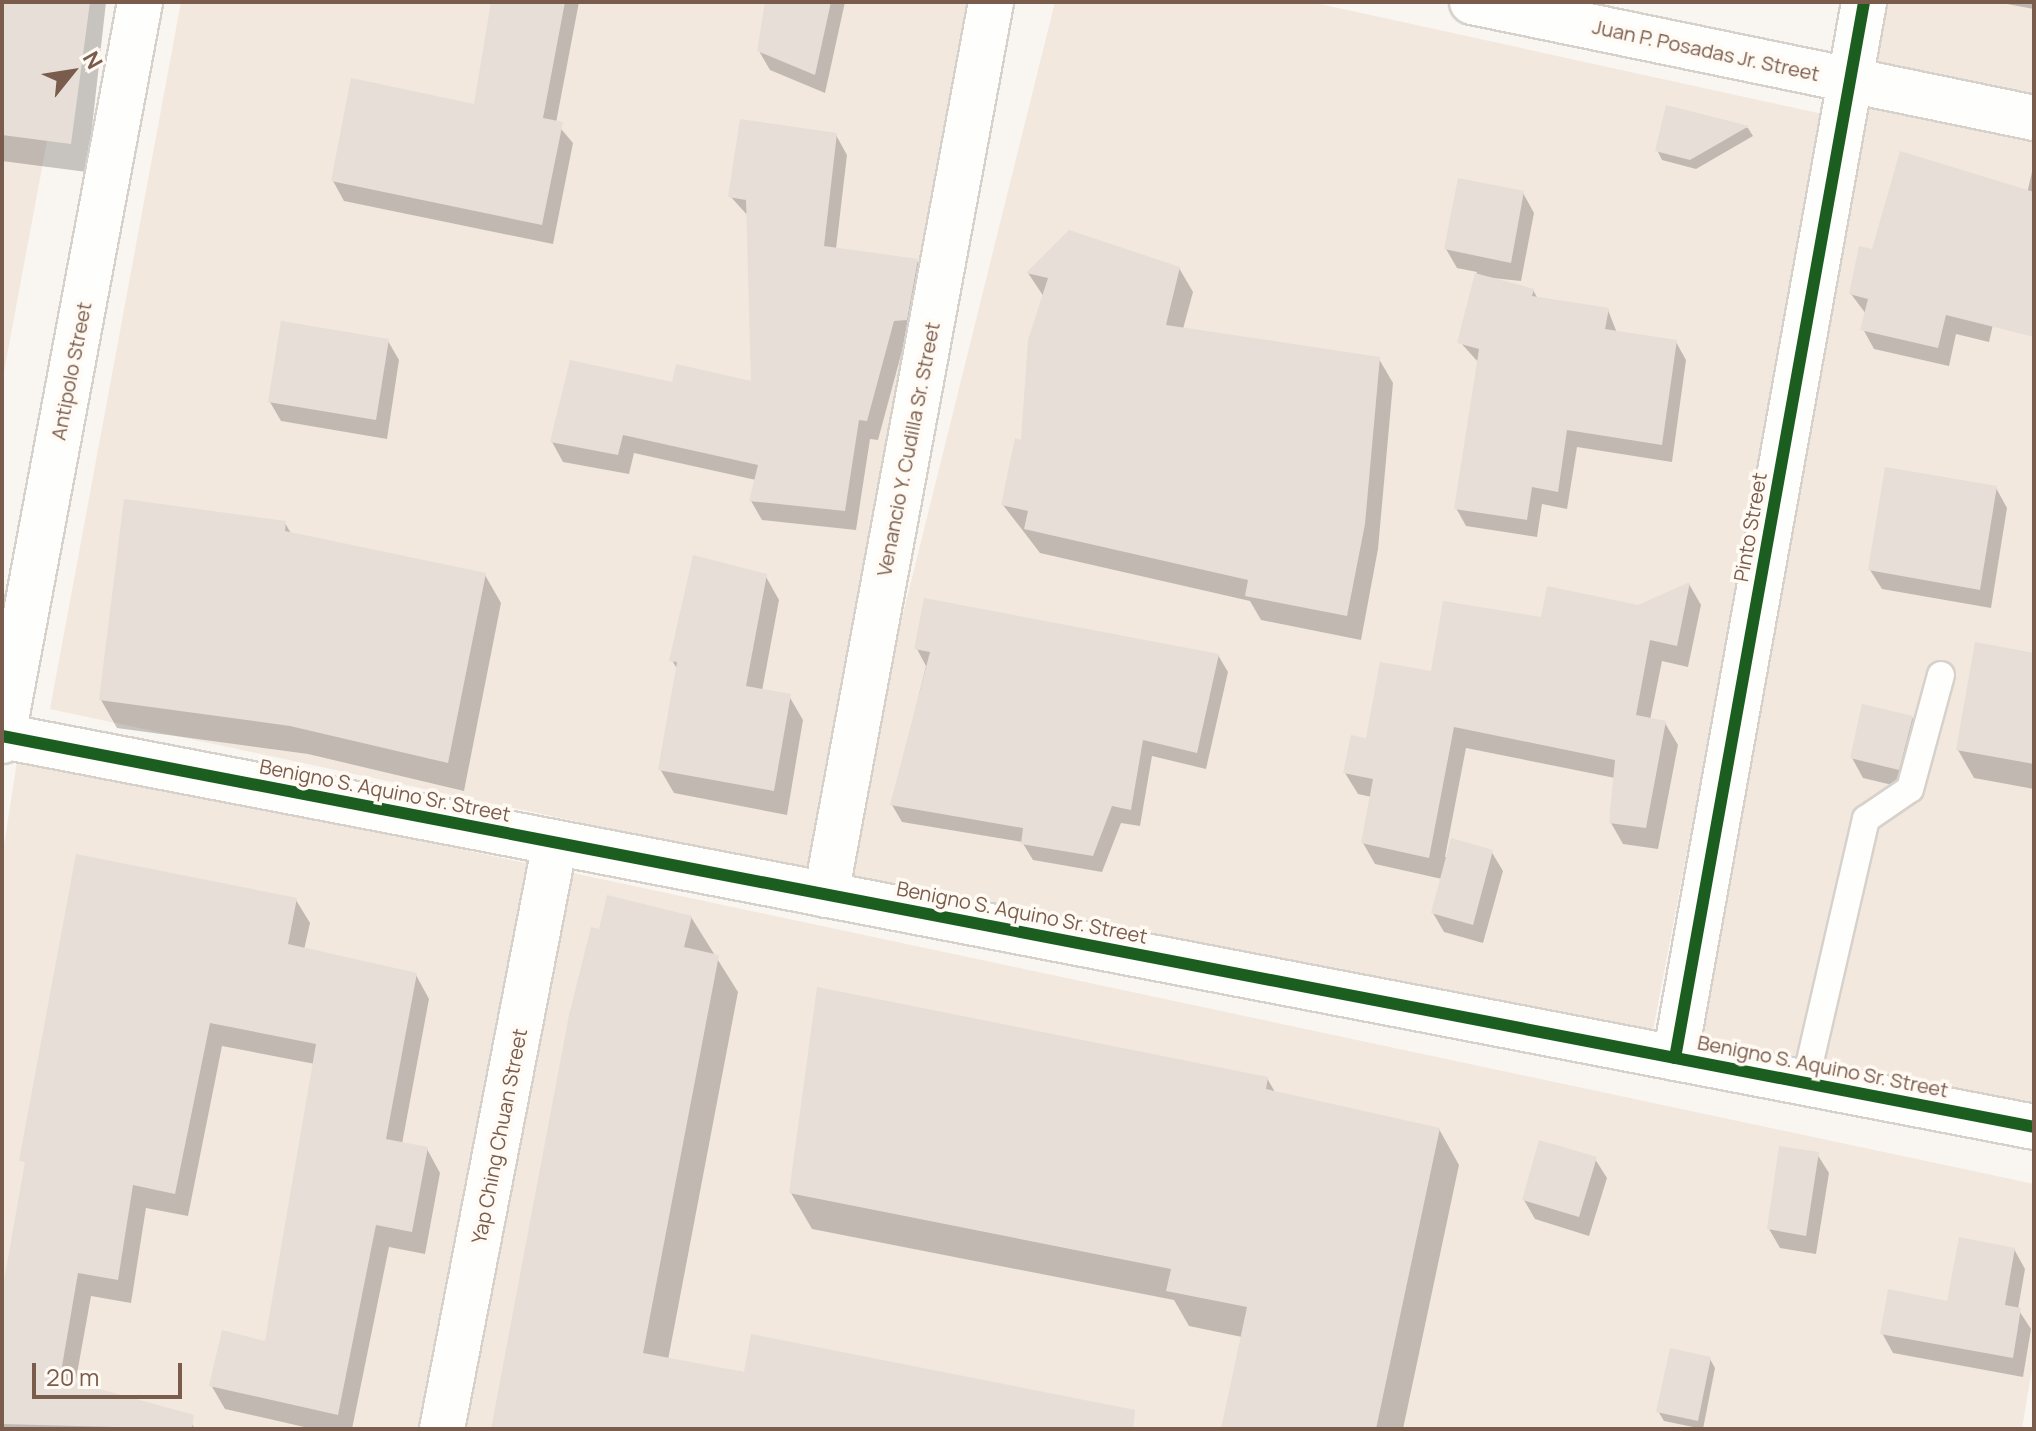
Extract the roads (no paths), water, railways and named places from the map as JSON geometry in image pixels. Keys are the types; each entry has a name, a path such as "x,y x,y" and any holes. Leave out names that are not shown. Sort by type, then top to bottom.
{"street":[{"name":"Antipolo Street","path":"2,738 140,2"},
{"name":"Venancio Y. Cudilla Sr. Street","path":"826,895 991,2"},
{"name":"Juan P. Posadas Jr. Street","path":"1472,2 2034,118"},
{"name":"Pinto Street","path":"1675,1058 1864,2"},
{"name":"Benigno S. Aquino Sr. Street","path":"2,738 2034,1127"},
{"name":"Yap Ching Chuan Street","path":"442,1429 555,843"}],"lane":[{"path":"1805,1083 1866,819 1910,789 1941,675"}]}
